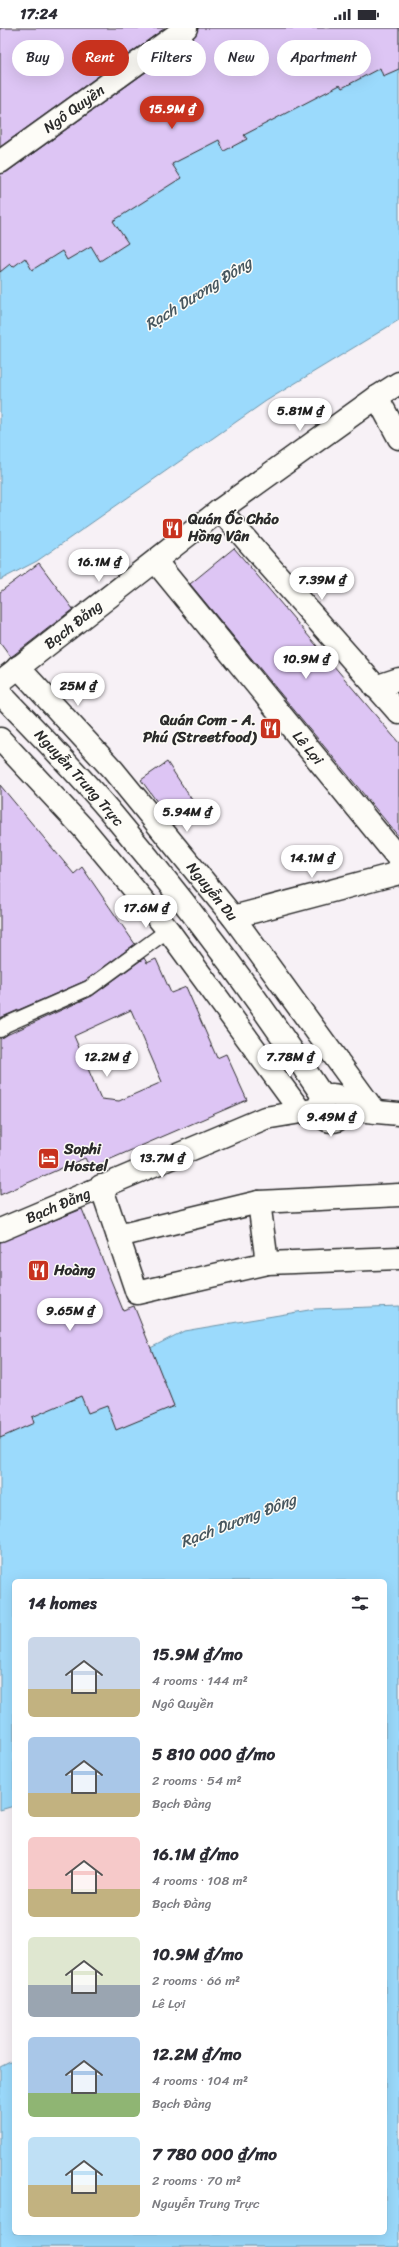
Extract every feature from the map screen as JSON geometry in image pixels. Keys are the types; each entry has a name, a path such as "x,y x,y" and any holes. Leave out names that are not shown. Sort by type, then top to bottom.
{"street":[{"name":"Ngô Quyền","path":"0,162 186,28"},
{"name":"Bạch Đằng","path":"0,682 156,562 220,510 376,397 399,383"},
{"path":"376,397 399,438"},
{"path":"220,510 399,713"},
{"name":"Lê Lợi","path":"156,562 399,859"},
{"name":"Nguyễn Trung Trực","path":"18,667 113,770"},
{"path":"375,687 399,679"},
{"name":"Nguyễn Trung Trực","path":"0,693 112,814 202,926 285,1039 315,1106"},
{"path":"0,739 83,828 315,1106 322,1117 330,1121 342,1117 345,1110 399,1114"},
{"name":"Nguyễn Du","path":"113,770 233,917 399,873"},
{"path":"233,917 375,1112"},
{"name":"Bạch Đằng","path":"0,1230 101,1186 265,1118 315,1106"},
{"path":"101,1186 137,1293 267,1264 399,1258"},
{"path":"118,1236 259,1202 399,1195"},
{"path":"259,1202 267,1264"}],"lane":[{"path":"0,1030 5,1025 89,988 168,930"}],"water":[{"name":"Rạch Dương Đông","path":"399,28 399,320 266,401 37,561 0,580 0,266 319,76 371,76 371,45"},
{"name":"Rạch Dương Đông","path":"399,1306 399,2247 0,2247 0,2067 12,2061 12,2235 387,2235 387,1579 12,1579 12,1807 0,1810 0,1424 184,1331 315,1309"}],"building":[{"path":"0,28 165,28 148,40 137,40 137,48 129,54 129,40 72,40 72,76 98,76 0,147"},
{"path":"198,28 399,28 399,69 383,76 380,68 371,73 371,40 277,40 277,76 365,76 342,88 340,85 244,135 247,139 224,151 219,140 172,164 181,178 113,221 128,243 100,261 91,246 67,260 62,251 32,270 25,258 13,267 10,264 0,272 0,174 7,172 140,76 206,76 206,40 190,40 193,38"},
{"path":"234,548 399,743 399,837 190,584"},
{"path":"39,563 73,609 11,657 0,642 0,592"},
{"path":"167,762 198,809 174,825 141,780"},
{"path":"0,785 74,874 82,867 135,944 85,981 0,1018"},
{"path":"144,958 147,963 156,959 171,993 186,987 217,1058 226,1054 247,1100 90,1168 85,1158 0,1195 0,1038 92,996","holes":["131,1010 162,1082 119,1101 101,1099 74,1036"]},
{"path":"82,1209 123,1310 134,1306 174,1406 116,1430 107,1406 88,1413 81,1396 32,1417 34,1423 0,1438 0,1242"}],"place":[{"name":"Quán Ốc Chảo Hồng Vân","path":"173,528"},
{"name":"Quán Cơm - A. Phú (Streetfood)","path":"271,729"},
{"name":"Sophi Hostel","path":"48,1158"},
{"name":"Hoàng","path":"39,1270"}]}
